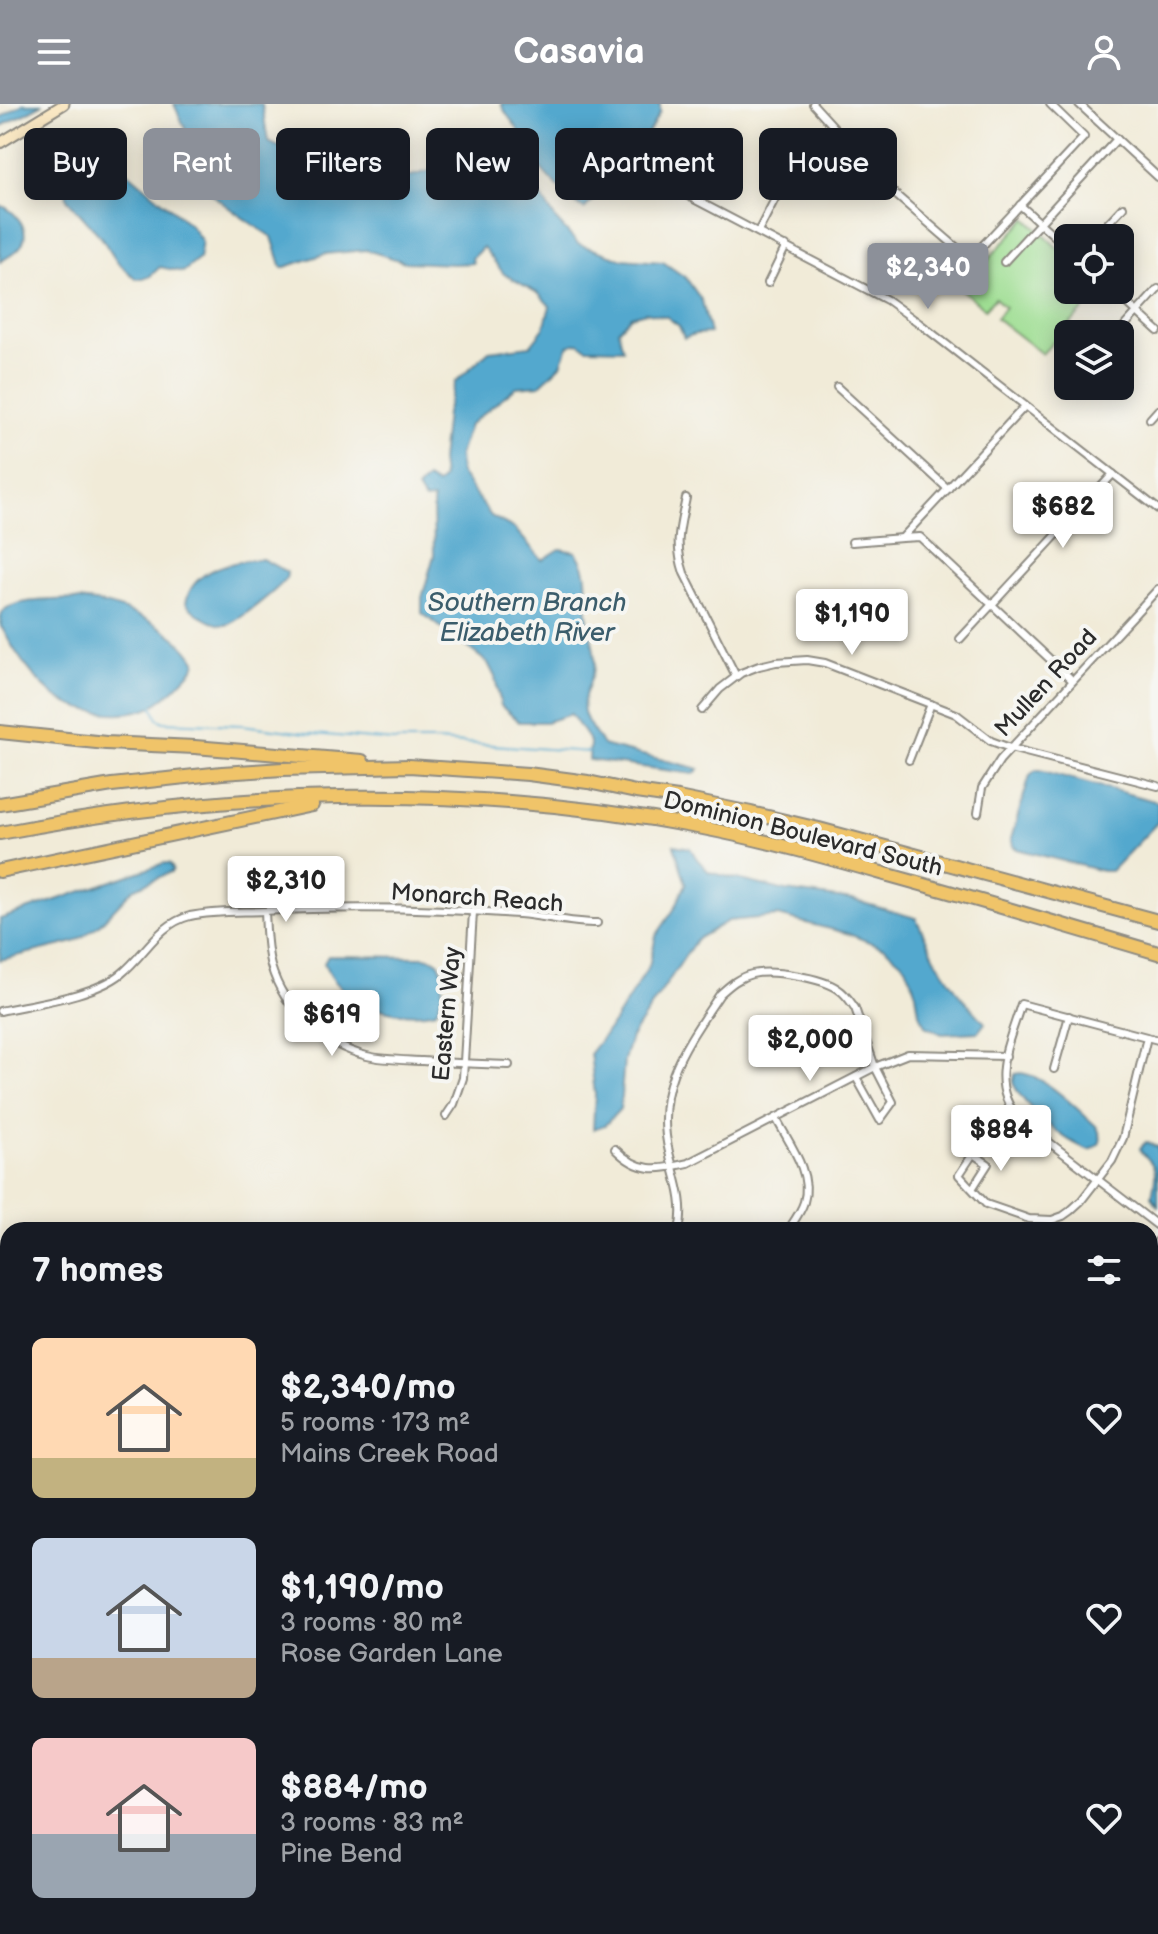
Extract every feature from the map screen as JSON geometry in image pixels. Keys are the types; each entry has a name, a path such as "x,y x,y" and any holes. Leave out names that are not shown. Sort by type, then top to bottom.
{"highway":[{"path":"0,732 106,743 332,757 409,766"},
{"name":"Dominion Boulevard South","path":"0,804 112,785 222,773 409,766 488,771 567,779 722,807 819,829 1158,919"},
{"name":"Dominion Boulevard South","path":"0,833 115,813 233,801 423,797 606,812 704,828 832,859 1158,953"},
{"path":"0,871 347,798"}],"main road":[{"path":"0,143 64,104"}],"street":[{"path":"813,104 896,195 970,259 1084,137 1050,104"},
{"path":"1079,104 1158,177"},
{"path":"1004,262 1117,139"},
{"path":"696,200 887,300 1158,509"},
{"path":"758,232 774,200"},
{"path":"1020,205 1054,236"},
{"path":"1107,224 1123,207"},
{"path":"768,283 786,246"},
{"path":"1130,320 1158,289"},
{"path":"1128,304 1158,331"},
{"path":"837,387 948,489"},
{"path":"902,538 1025,406"},
{"path":"1150,419 1158,410"},
{"path":"960,639 1113,474"},
{"path":"686,498 677,541 678,555 736,676"},
{"path":"852,542 920,537 1072,680"},
{"name":"Mullen Road","path":"978,813 982,788 1010,748 1158,589"},
{"path":"702,710 736,676 776,662 807,660 825,663 956,714 991,741 1010,748 1158,786"},
{"path":"909,760 931,704"},
{"name":"Monarch Reach","path":"0,1011 101,986 122,973 175,921 198,915 399,909 520,914 574,923 597,923"},
{"path":"265,911 267,948 277,982 296,1011 314,1029 350,1050 369,1056 509,1065"},
{"name":"Eastern Way","path":"446,1116 460,1091 465,1064 473,912"},
{"path":"680,1222 682,1209 664,1120 666,1097 675,1067 688,1041 720,994 740,978 773,972 839,989 855,1008 875,1067 893,1102 880,1120 856,1077"},
{"path":"1153,1222 1019,1119 1003,1095 1002,1070 1021,1004 1158,1040"},
{"path":"1054,1069 1069,1016"},
{"path":"972,1189 988,1164 973,1154 959,1175 972,1189 986,1204 1029,1219 1045,1221 1070,1211 1112,1161 1123,1138 1147,1037"},
{"path":"615,1149 632,1163 645,1168 672,1167 688,1163 875,1067 908,1054 1006,1056"},
{"path":"776,1118 805,1177 802,1208 793,1222"}],"green space":[{"path":"1026,218 1054,245 1054,304 1089,304 1074,320 1054,320 1054,341 1042,354 996,318 1005,307 995,298 985,309 961,289"}],"water":[{"path":"23,104 43,104 0,127 0,118"},
{"name":"Southern Branch Elizabeth River","path":"174,104 262,104 268,142 276,146 276,200 410,200 410,176 426,172 426,200 539,200 539,192 556,220 578,244 622,259 663,262 686,278 702,301 710,333 684,338 679,326 667,317 646,312 631,316 618,330 623,349 587,348 578,343 568,346 561,365 540,385 516,387 469,425 459,455 460,473 491,516 515,529 542,560 560,549 576,552 581,561 586,577 595,663 584,699 584,712 603,745 699,769 694,774 589,760 590,742 571,714 546,722 519,722 501,706 495,677 488,663 422,613 422,598 434,555 433,499 424,500 417,489 427,479 437,485 443,479 441,461 446,413 455,382 489,351 530,346 544,328 550,306 539,294 504,274 483,247 472,258 473,263 405,262 366,250 325,254 282,268 272,237 219,200 260,200 260,128 185,128"},
{"path":"501,104 660,104 660,112 651,128 555,128 555,184 539,166 539,128 517,128"},
{"path":"127,172 143,185 143,200 161,200 190,225 202,241 199,259 183,272 160,267 149,277 136,279 117,262 101,237 68,200 127,200"},
{"path":"573,200 594,200 584,209"},
{"path":"0,205 20,221 24,240 14,253 0,262"},
{"path":"262,559 287,572 286,578 238,619 225,625 209,621 186,603 190,591 205,574 227,565"},
{"path":"48,600 95,602 128,611 160,627 187,649 196,662 194,668 164,698 142,710 102,712 64,702 33,674 1,627 2,613 10,606"},
{"path":"1036,770 1158,802 1158,822 1111,871 1017,849 1011,839 1030,775"},
{"path":"674,845 690,848 709,872 786,891 853,900 916,918 936,960 960,995 985,1023 978,1032 942,1034 927,1027 919,1013 916,993 906,966 885,948 846,933 778,916 728,921 696,940 631,1037 624,1060 620,1109 605,1125 593,1129 595,1095 590,1053 614,1022 649,966 656,936 675,908 686,884"},
{"path":"165,863 170,864 171,872 133,889 99,925 75,942 0,960 0,919"},
{"path":"328,956 424,957 435,960 440,965 443,978 436,1011 404,1013 371,1006 343,989 332,977 324,963"},
{"path":"1020,1073 1050,1086 1096,1126 1101,1137 1097,1146 1090,1150 1080,1146 1035,1113 1013,1083 1015,1074"},
{"path":"1146,1142 1158,1147 1158,1207 1152,1196 1155,1171 1140,1148"}],"waterway":[{"path":"152,705 158,719 164,722 242,725 394,741 437,741 589,752"}]}
